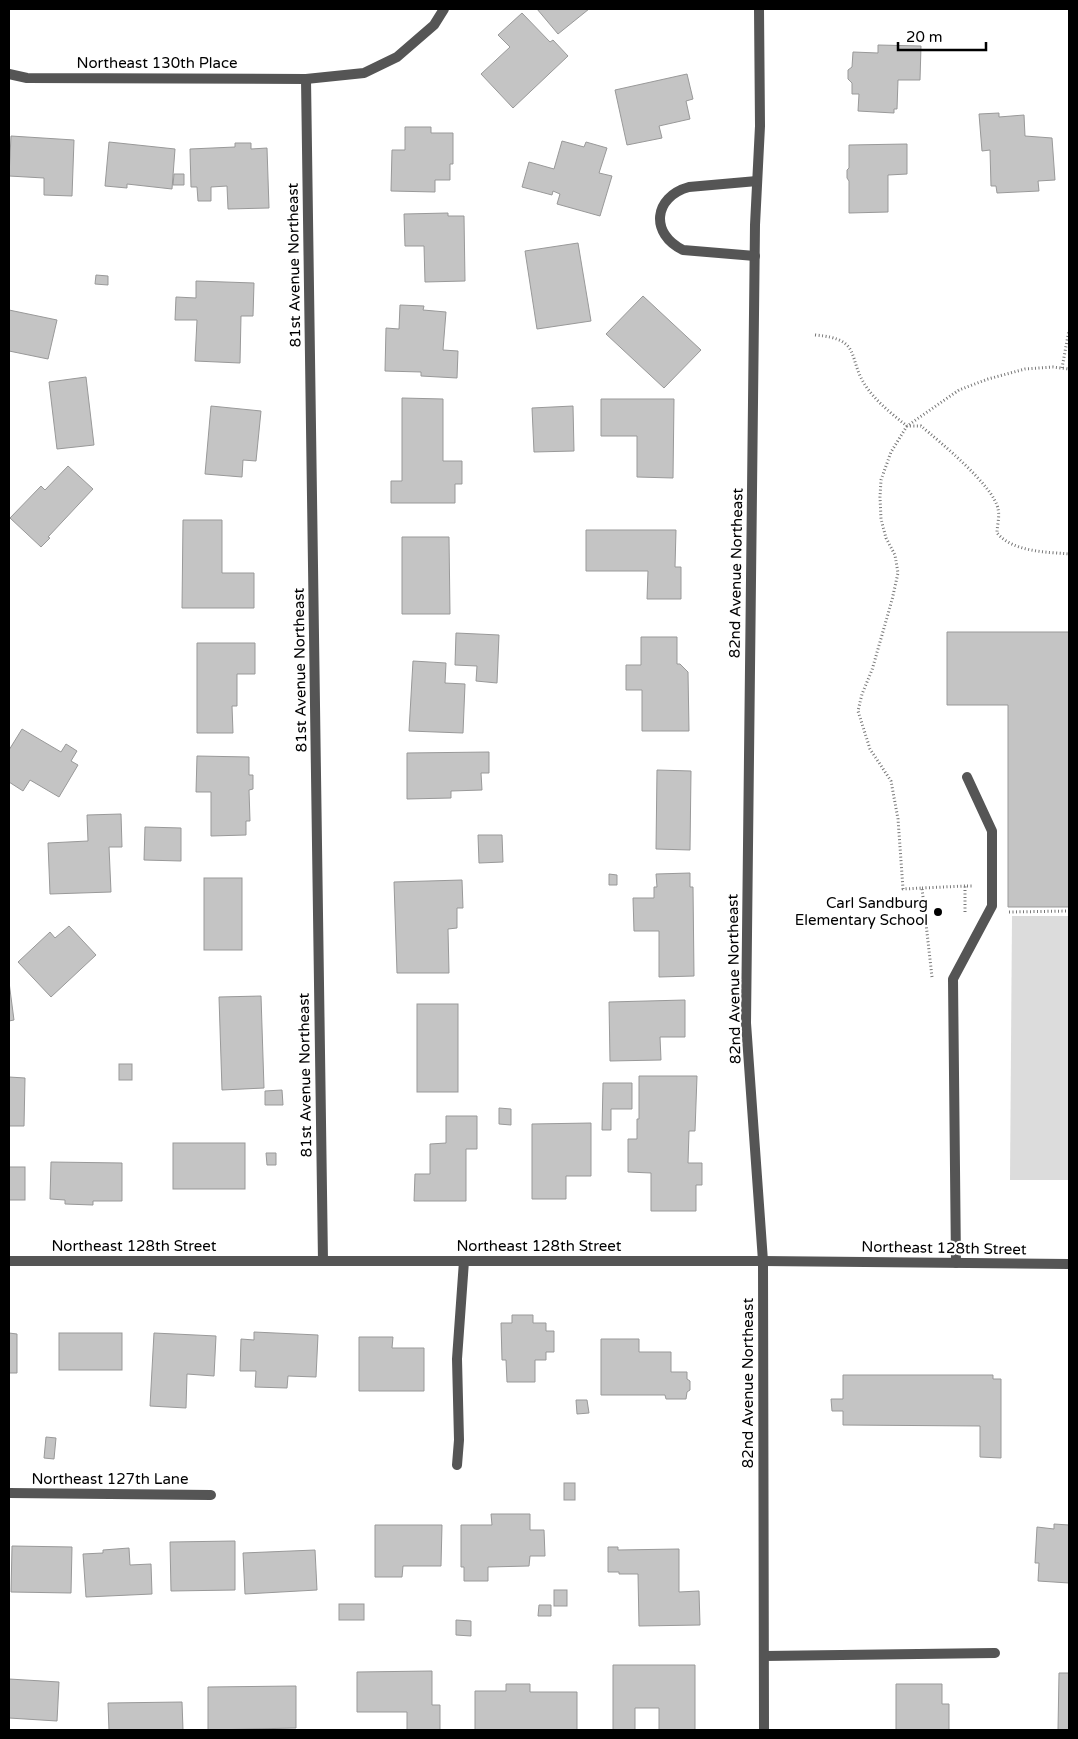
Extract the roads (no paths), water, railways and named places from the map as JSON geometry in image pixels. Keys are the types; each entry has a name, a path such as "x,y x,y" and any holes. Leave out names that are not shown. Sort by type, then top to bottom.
{"street":[{"name":"Northeast 130th Place","path":"9,74 27,78 306,79 364,73 397,57 434,26 444,9"},
{"name":"82nd Avenue Northeast","path":"759,9 760,126 755,256 746,1023 763,1260 764,1730"},
{"name":"81st Avenue Northeast","path":"306,79 323,1262"},
{"path":"755,256 683,250 674,246 666,238 661,228 660,217 666,200 680,190 689,187 757,181"},
{"path":"956,1264 953,979 992,906 992,831 967,777"},
{"name":"Northeast 128th Street","path":"9,1261 763,1260 1069,1264"},
{"path":"457,1465 459,1440 457,1359 464,1261"},
{"name":"Northeast 127th Lane","path":"9,1493 211,1494"},
{"path":"764,1656 995,1654"}],"place":[{"name":"Carl Sandburg Elementary School","path":"938,912"}]}
